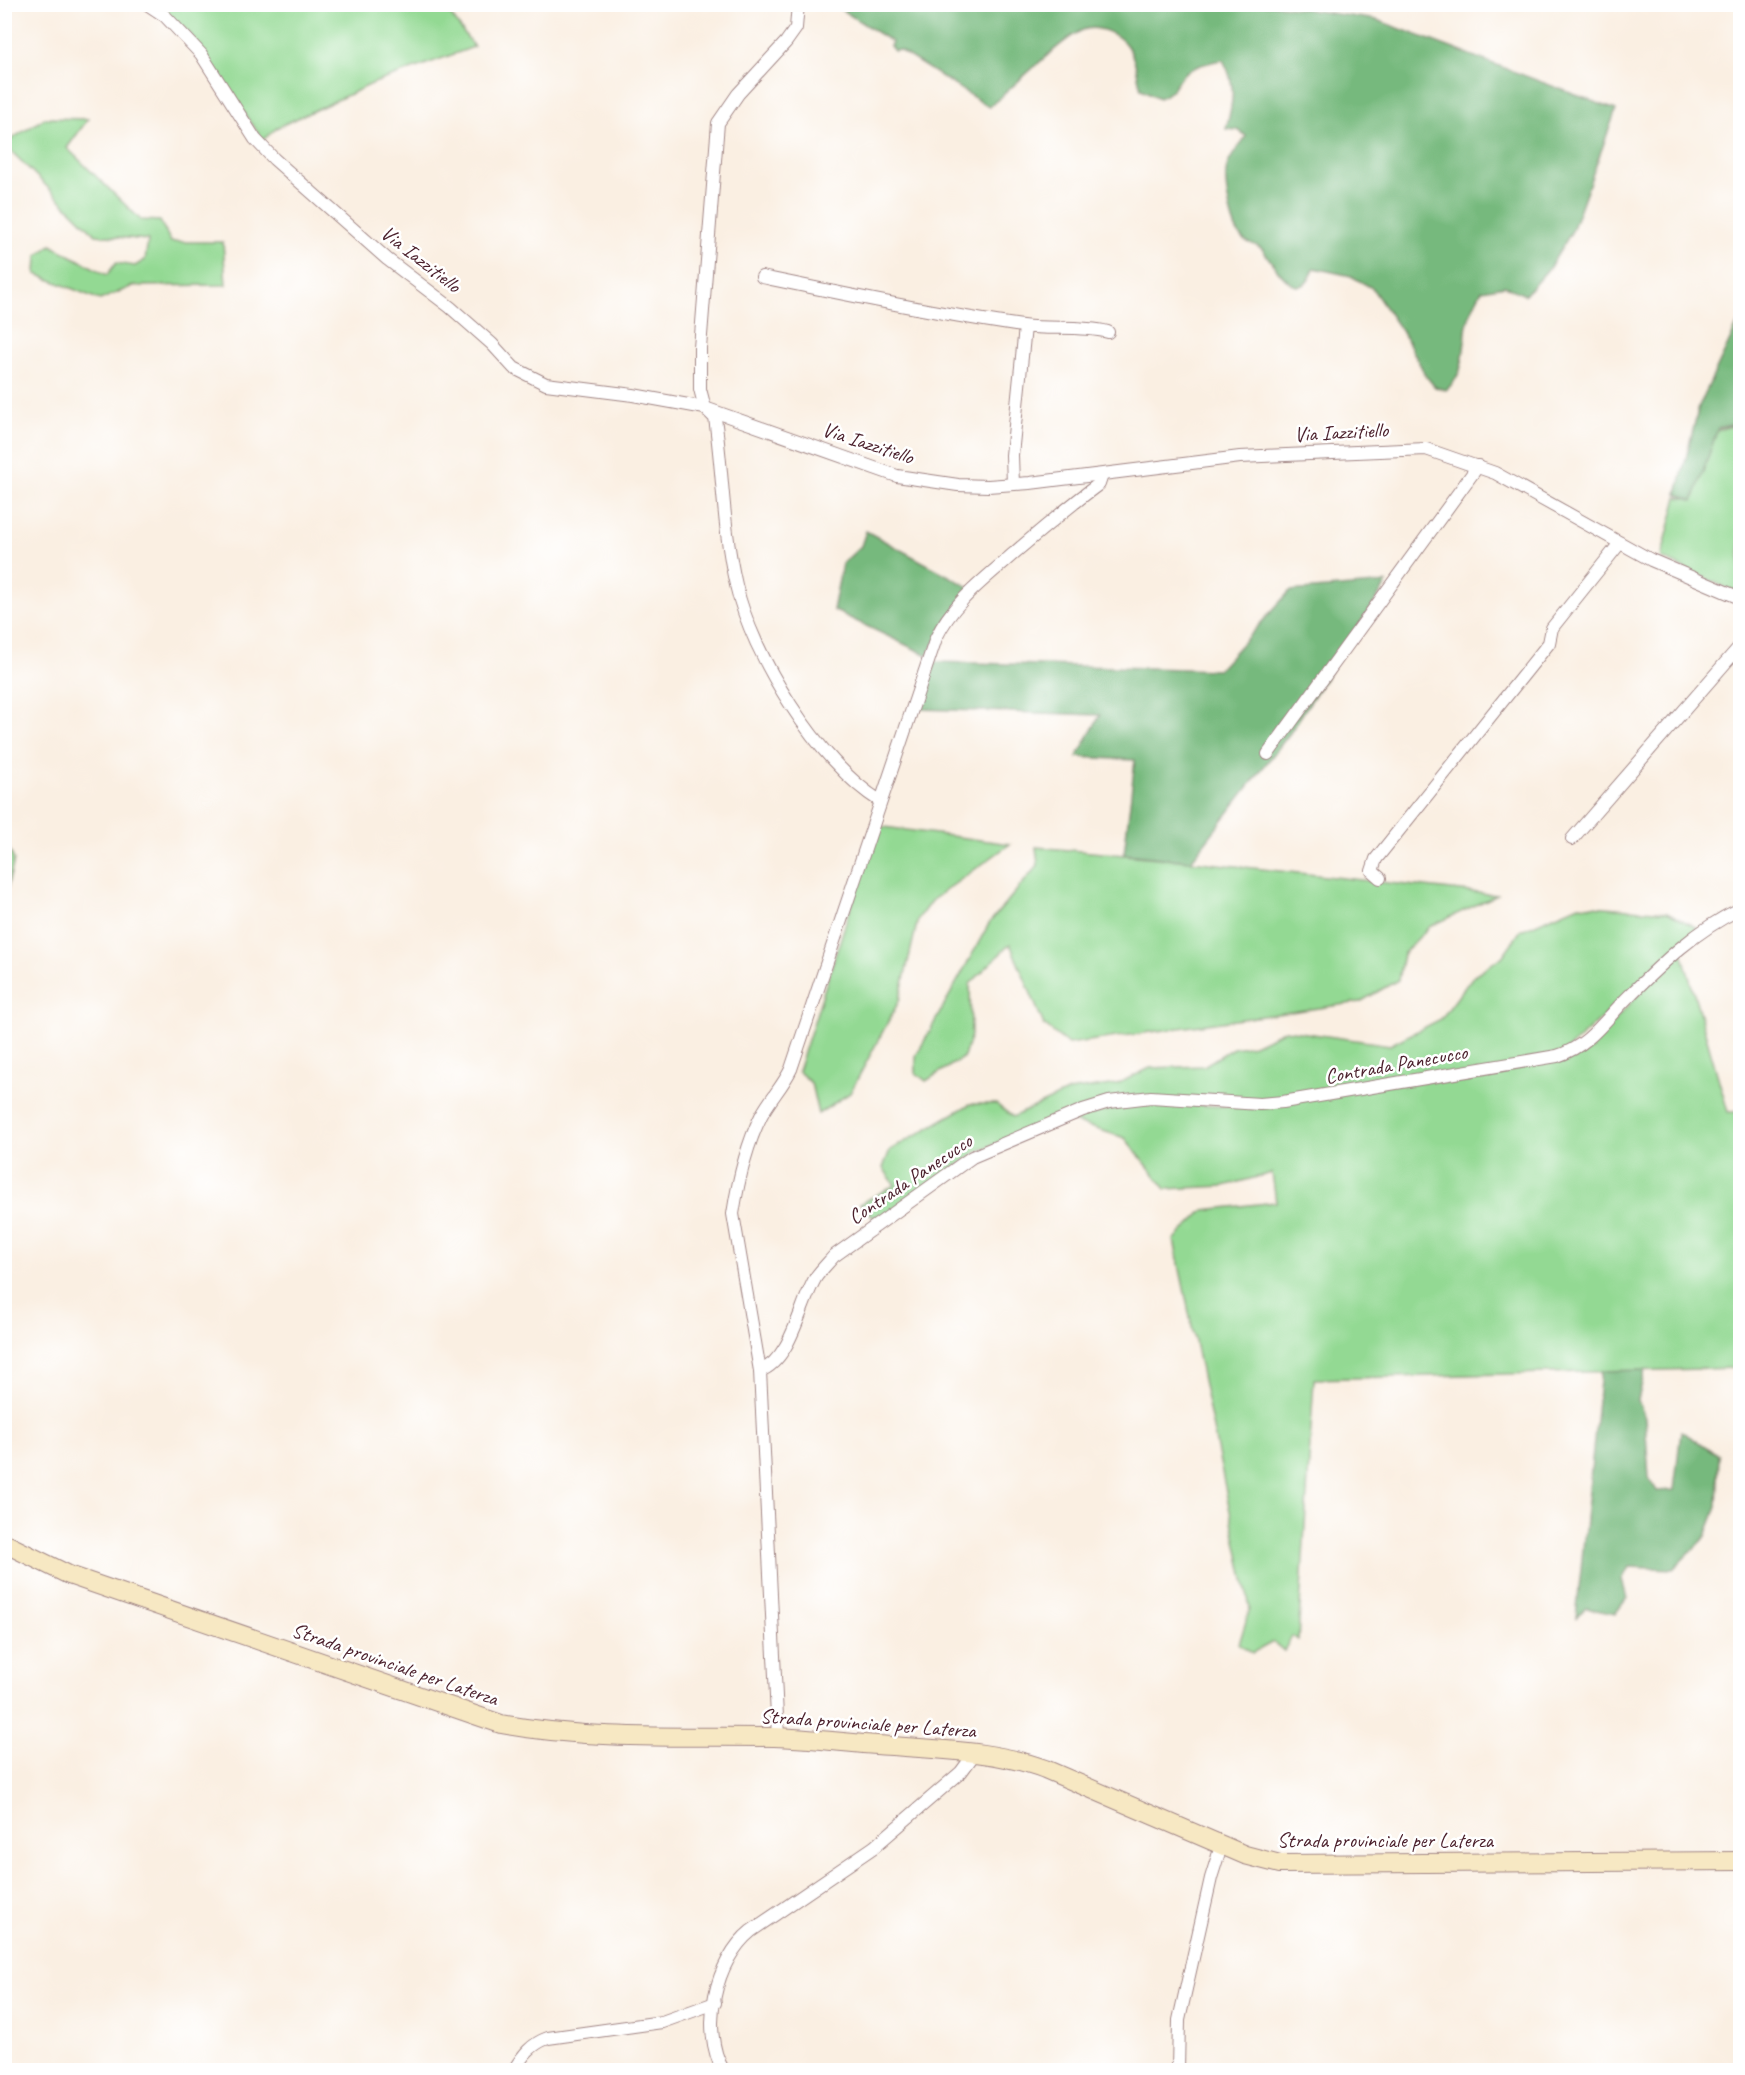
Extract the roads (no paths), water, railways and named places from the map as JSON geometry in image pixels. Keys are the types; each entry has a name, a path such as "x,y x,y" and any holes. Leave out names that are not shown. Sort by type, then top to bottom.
{"main road":[{"name":"Strada provinciale per Laterza","path":"4,1543 36,1561 99,1586 501,1724 546,1732 594,1736 778,1737 975,1753 1037,1766 1221,1846 1268,1863 1302,1866 1740,1861"}],"street":[{"name":"Via Iazzitiello","path":"147,4 165,16 201,54 255,139 274,159 387,259 450,307 492,344 514,368 546,384 633,395 705,408 897,476 958,485 1013,484 1240,457 1395,448 1426,449 1495,473 1620,543 1740,598"},
{"path":"798,4 795,28 786,42 738,94 718,123 700,348 700,389 705,408 715,418 727,541 744,614 783,694 795,713 853,782 880,801"},
{"path":"762,277 887,303 1025,327 1094,328 1108,332"},
{"path":"1013,484 1012,455 1025,327"},
{"path":"1268,754 1478,466"},
{"path":"778,1737 760,1371 733,1214 736,1195 761,1117 784,1085 791,1069 910,711 944,621 971,591 1062,512 1100,484 1102,475"},
{"path":"1380,878 1372,871 1376,859 1549,644 1552,628 1620,543"},
{"path":"1572,839 1740,646"},
{"name":"Contrada Panecucco","path":"760,1371 768,1368 786,1345 815,1278 834,1256 984,1151 1109,1102 1151,1097 1260,1104 1283,1102 1572,1052 1593,1035 1631,994 1690,939 1719,919 1740,909"},
{"path":"723,2070 716,2055 712,2030 715,2004 728,1962 745,1936 874,1847 961,1772 975,1753"},
{"path":"1178,2070 1179,2020 1211,1878 1221,1846"},
{"path":"514,2070 527,2050 536,2042 548,2038 662,2022 715,2004"}]}
